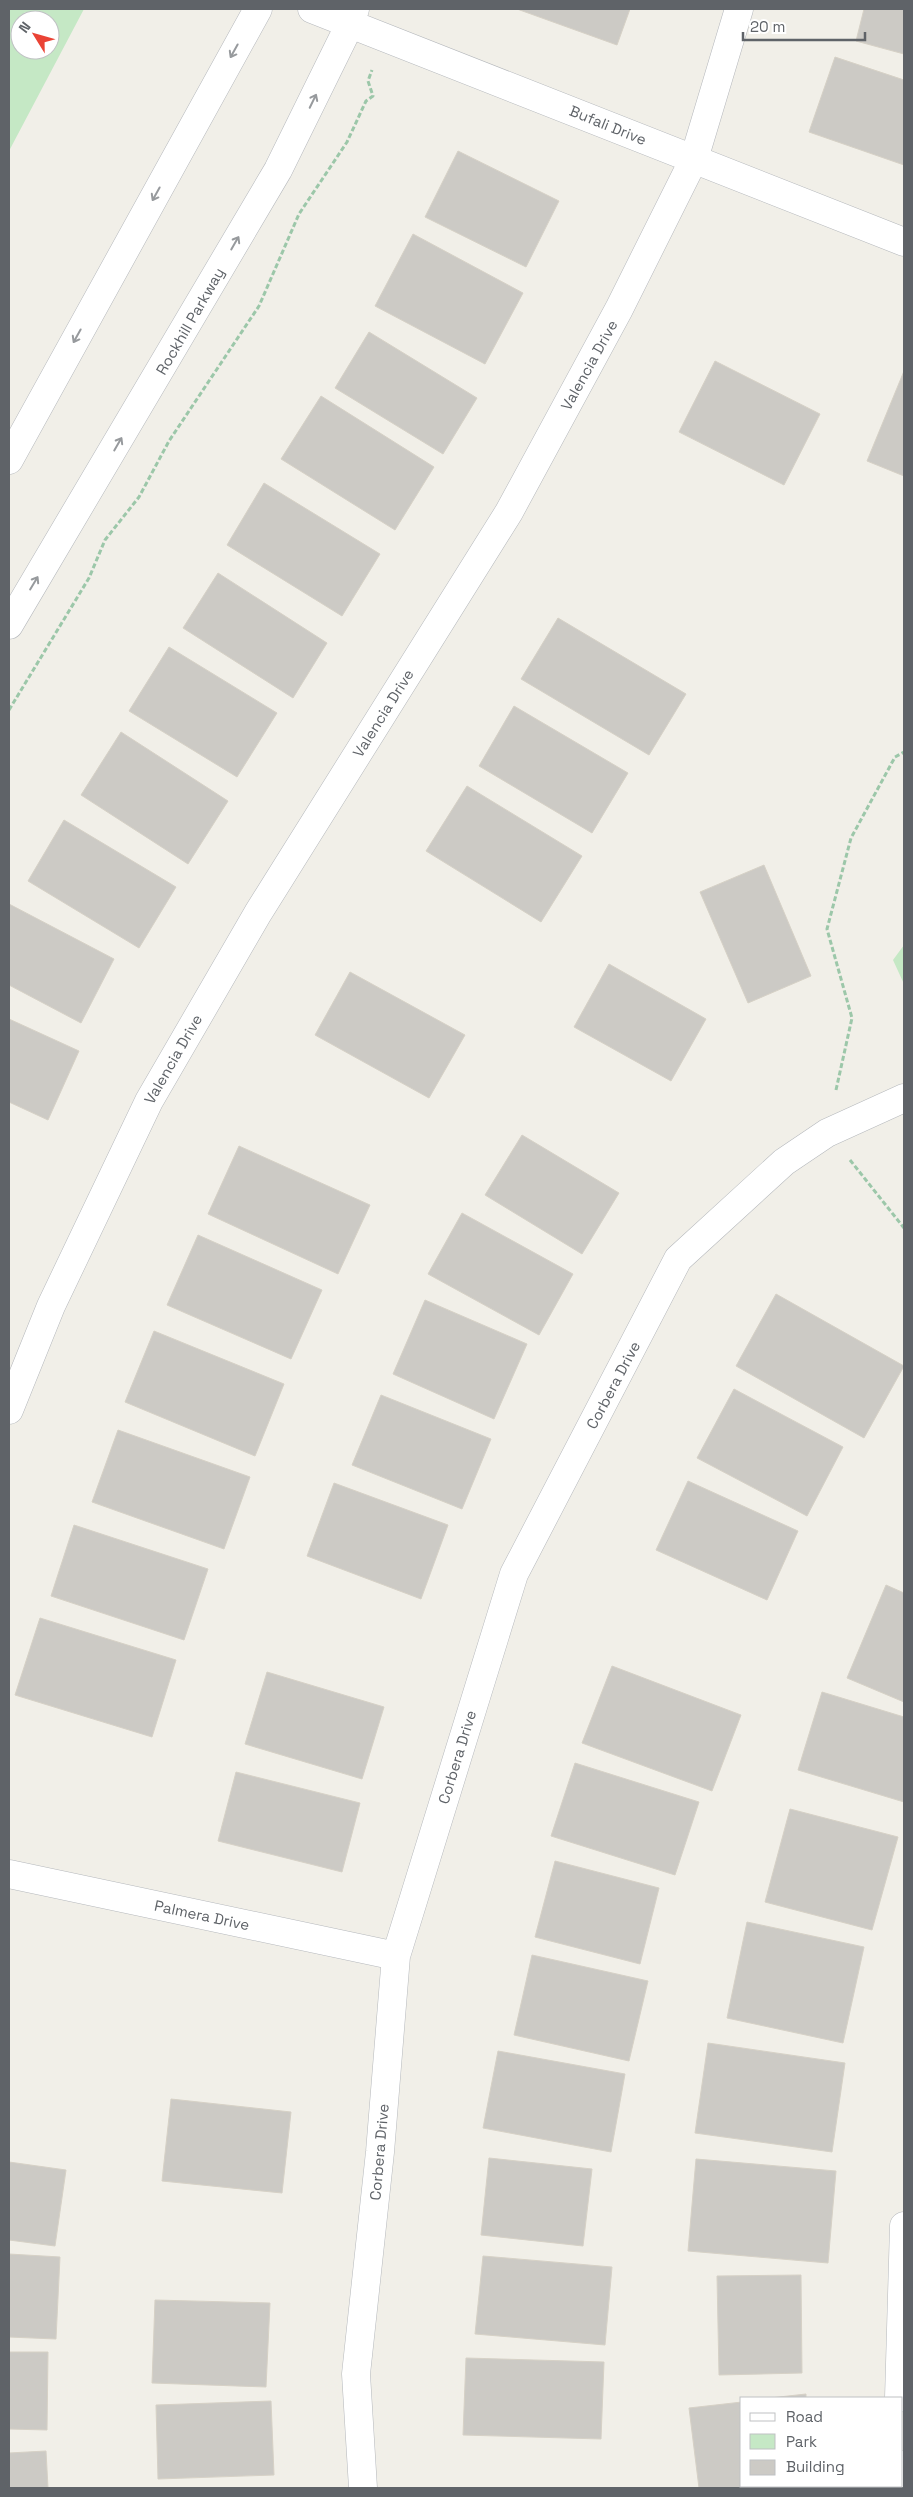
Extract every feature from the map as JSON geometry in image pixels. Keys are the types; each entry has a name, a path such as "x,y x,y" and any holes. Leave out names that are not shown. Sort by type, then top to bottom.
{"street":[{"path":"9,460 258,9"},
{"name":"Bufali Drive","path":"312,9 353,16 386,38 904,242"},
{"name":"Valencia Drive","path":"9,1410 51,1306 149,1101 258,914 509,512 619,310 694,159 739,9"},
{"name":"Rockhill Parkway","path":"9,625 278,170 353,16"},
{"name":"Corbera Drive","path":"363,2488 356,2374 380,2152 396,1956 514,1574 678,1259 784,1162 827,1133 904,1098"},
{"name":"Palmera Drive","path":"9,1874 396,1956"},
{"path":"899,2397 904,2226"}],"path":[{"path":"9,710 89,578 106,540 139,497 168,441 260,306 300,214 346,142 366,101 373,96 368,81 386,38"},
{"path":"904,752 895,757 851,838 827,929 852,1018 827,1133 904,1228"}],"green space":[{"path":"9,9 84,9 60,54 60,10 10,10 10,60 57,60 9,151"},
{"path":"904,945 904,984 893,960"}],"building":[{"path":"517,9 630,9 617,45"},
{"path":"864,9 904,9 904,54 856,41"},
{"path":"835,57 904,80 904,165 809,132"},
{"path":"458,151 559,201 526,267 425,217"},
{"path":"413,234 523,293 485,364 375,306"},
{"path":"369,332 477,398 443,454 335,388"},
{"path":"715,361 820,414 784,485 679,432"},
{"path":"904,371 904,476 867,461"},
{"path":"321,396 434,467 395,530 281,459"},
{"path":"264,483 380,554 342,616 227,545"},
{"path":"218,573 327,643 293,698 183,628"},
{"path":"558,618 686,694 649,755 521,679"},
{"path":"169,647 277,713 237,777 129,711"},
{"path":"514,706 628,773 592,833 479,766"},
{"path":"121,732 228,801 188,864 81,795"},
{"path":"467,786 582,856 541,922 426,851"},
{"path":"64,820 176,887 139,948 28,881"},
{"path":"764,865 811,976 748,1003 700,892"},
{"path":"9,904 114,959 81,1023 9,985"},
{"path":"609,964 706,1019 671,1081 574,1027"},
{"path":"350,972 465,1035 429,1098 315,1035"},
{"path":"9,1019 79,1051 48,1120 9,1102"},
{"path":"522,1135 619,1193 582,1254 485,1195"},
{"path":"239,1146 370,1205 338,1274 208,1214"},
{"path":"462,1213 573,1274 539,1335 428,1274"},
{"path":"198,1235 322,1290 291,1359 167,1305"},
{"path":"776,1294 904,1366 864,1438 736,1366"},
{"path":"425,1300 527,1344 494,1419 393,1374"},
{"path":"154,1331 284,1384 255,1456 125,1402"},
{"path":"734,1389 843,1447 807,1516 697,1458"},
{"path":"381,1395 491,1439 462,1509 352,1465"},
{"path":"118,1430 250,1477 224,1549 92,1502"},
{"path":"688,1481 798,1531 767,1600 656,1550"},
{"path":"334,1483 448,1525 421,1599 307,1556"},
{"path":"74,1525 208,1569 184,1640 51,1596"},
{"path":"886,1585 904,1593 904,1702 847,1678"},
{"path":"40,1618 176,1660 152,1737 15,1695"},
{"path":"612,1666 741,1715 712,1791 582,1743"},
{"path":"267,1672 384,1707 362,1779 245,1744"},
{"path":"822,1692 904,1717 904,1802 798,1770"},
{"path":"575,1763 699,1802 675,1875 551,1836"},
{"path":"236,1772 360,1803 342,1872 218,1841"},
{"path":"790,1809 898,1837 872,1930 765,1902"},
{"path":"555,1861 659,1888 640,1964 535,1937"},
{"path":"747,1922 864,1947 843,2043 727,2018"},
{"path":"532,1955 648,1981 629,2061 514,2035"},
{"path":"708,2043 845,2063 832,2152 695,2133"},
{"path":"498,2051 625,2074 611,2152 483,2128"},
{"path":"171,2099 291,2112 282,2193 162,2181"},
{"path":"489,2158 592,2169 583,2246 481,2235"},
{"path":"696,2159 836,2171 828,2263 688,2251"},
{"path":"9,2162 66,2170 55,2246 9,2240"},
{"path":"9,2254 60,2257 56,2339 9,2337"},
{"path":"483,2256 612,2267 605,2345 475,2334"},
{"path":"801,2275 802,2373 719,2375 717,2276"},
{"path":"155,2300 270,2303 266,2387 152,2383"},
{"path":"9,2352 48,2352 47,2430 9,2429"},
{"path":"466,2358 604,2362 601,2439 463,2435"},
{"path":"806,2394 806,2397 779,2397"},
{"path":"271,2401 274,2475 158,2479 156,2405"},
{"path":"740,2402 740,2487 808,2487 699,2488 689,2408"},
{"path":"46,2451 48,2488 9,2488 9,2453"}]}
